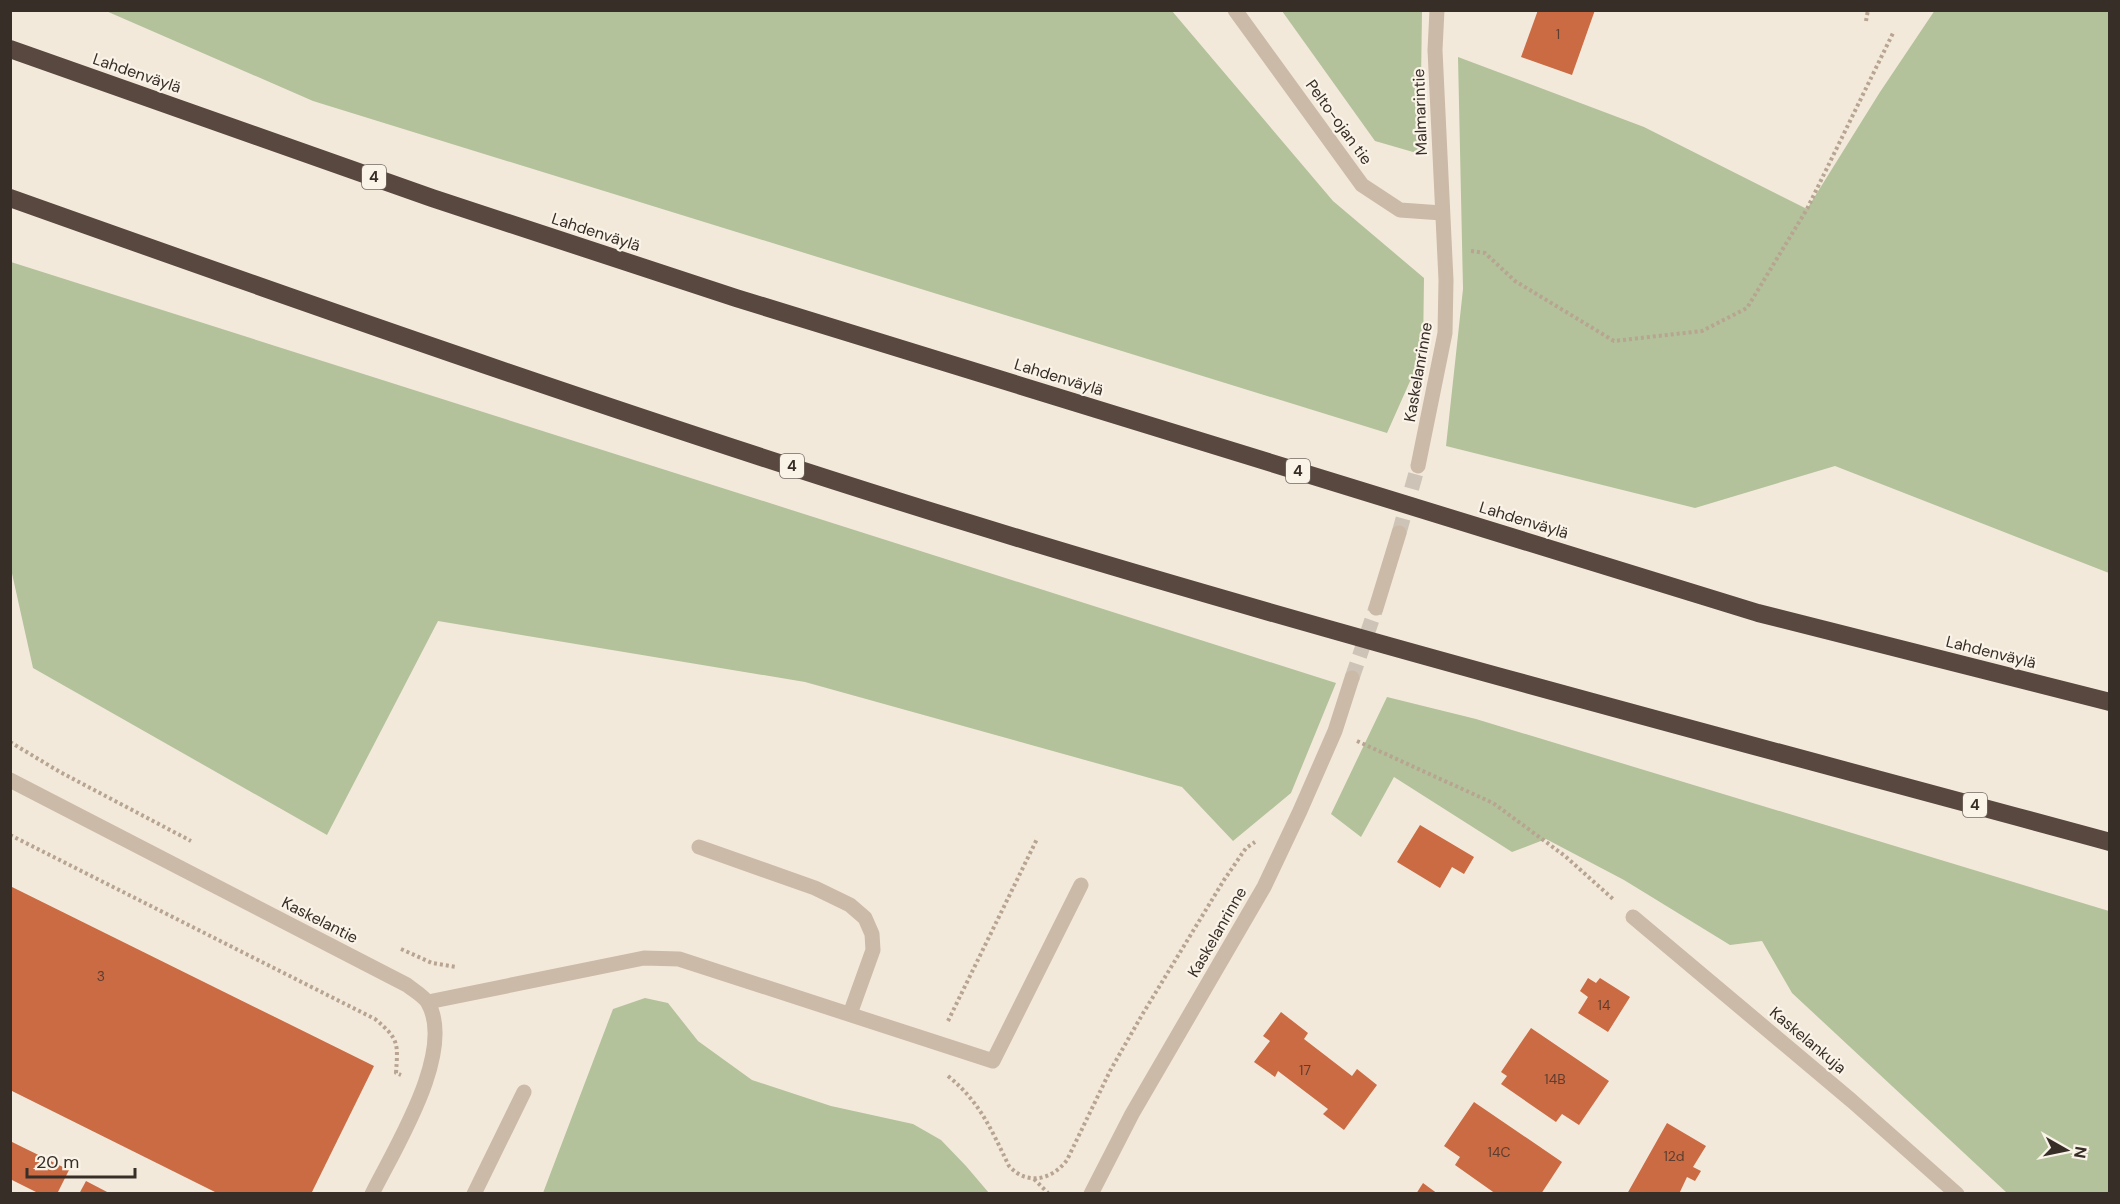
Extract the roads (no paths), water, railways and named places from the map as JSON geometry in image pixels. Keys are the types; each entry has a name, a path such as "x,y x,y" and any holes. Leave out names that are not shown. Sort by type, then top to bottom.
{"highway":[{"name":"Lahdenväylä","path":"12,50 421,194 736,298 1758,613 2109,702"},
{"name":"4","path":"10,198 382,330 898,501 1333,631 2109,842"}],"street":[{"name":"Pelto-ojan tie","path":"1235,10 1362,184 1400,210 1442,213"},
{"name":"Malmarintie","path":"1437,10 1435,50 1442,213"},
{"name":"Kaskelanrinne","path":"1418,466 1445,333 1446,280 1442,213"},
{"path":"1376,608 1398,533"},
{"name":"Kaskelanrinne","path":"1091,1194 1132,1114 1264,888 1335,731 1352,678"},
{"name":"Kaskelantie","path":"10,780 406,985 428,1002"},
{"path":"699,847 815,888 850,904 865,918 872,934 873,950 850,1014"},
{"path":"372,1194 431,1071 435,1044 433,1021 428,1002 644,958 679,959 993,1061 1081,885"},
{"name":"Kaskelankuja","path":"1633,917 1852,1101 1957,1194"},
{"path":"474,1194 524,1092"}],"tunnel":[{"path":"1399,533 1418,466"},
{"path":"1352,678 1376,608"}]}
